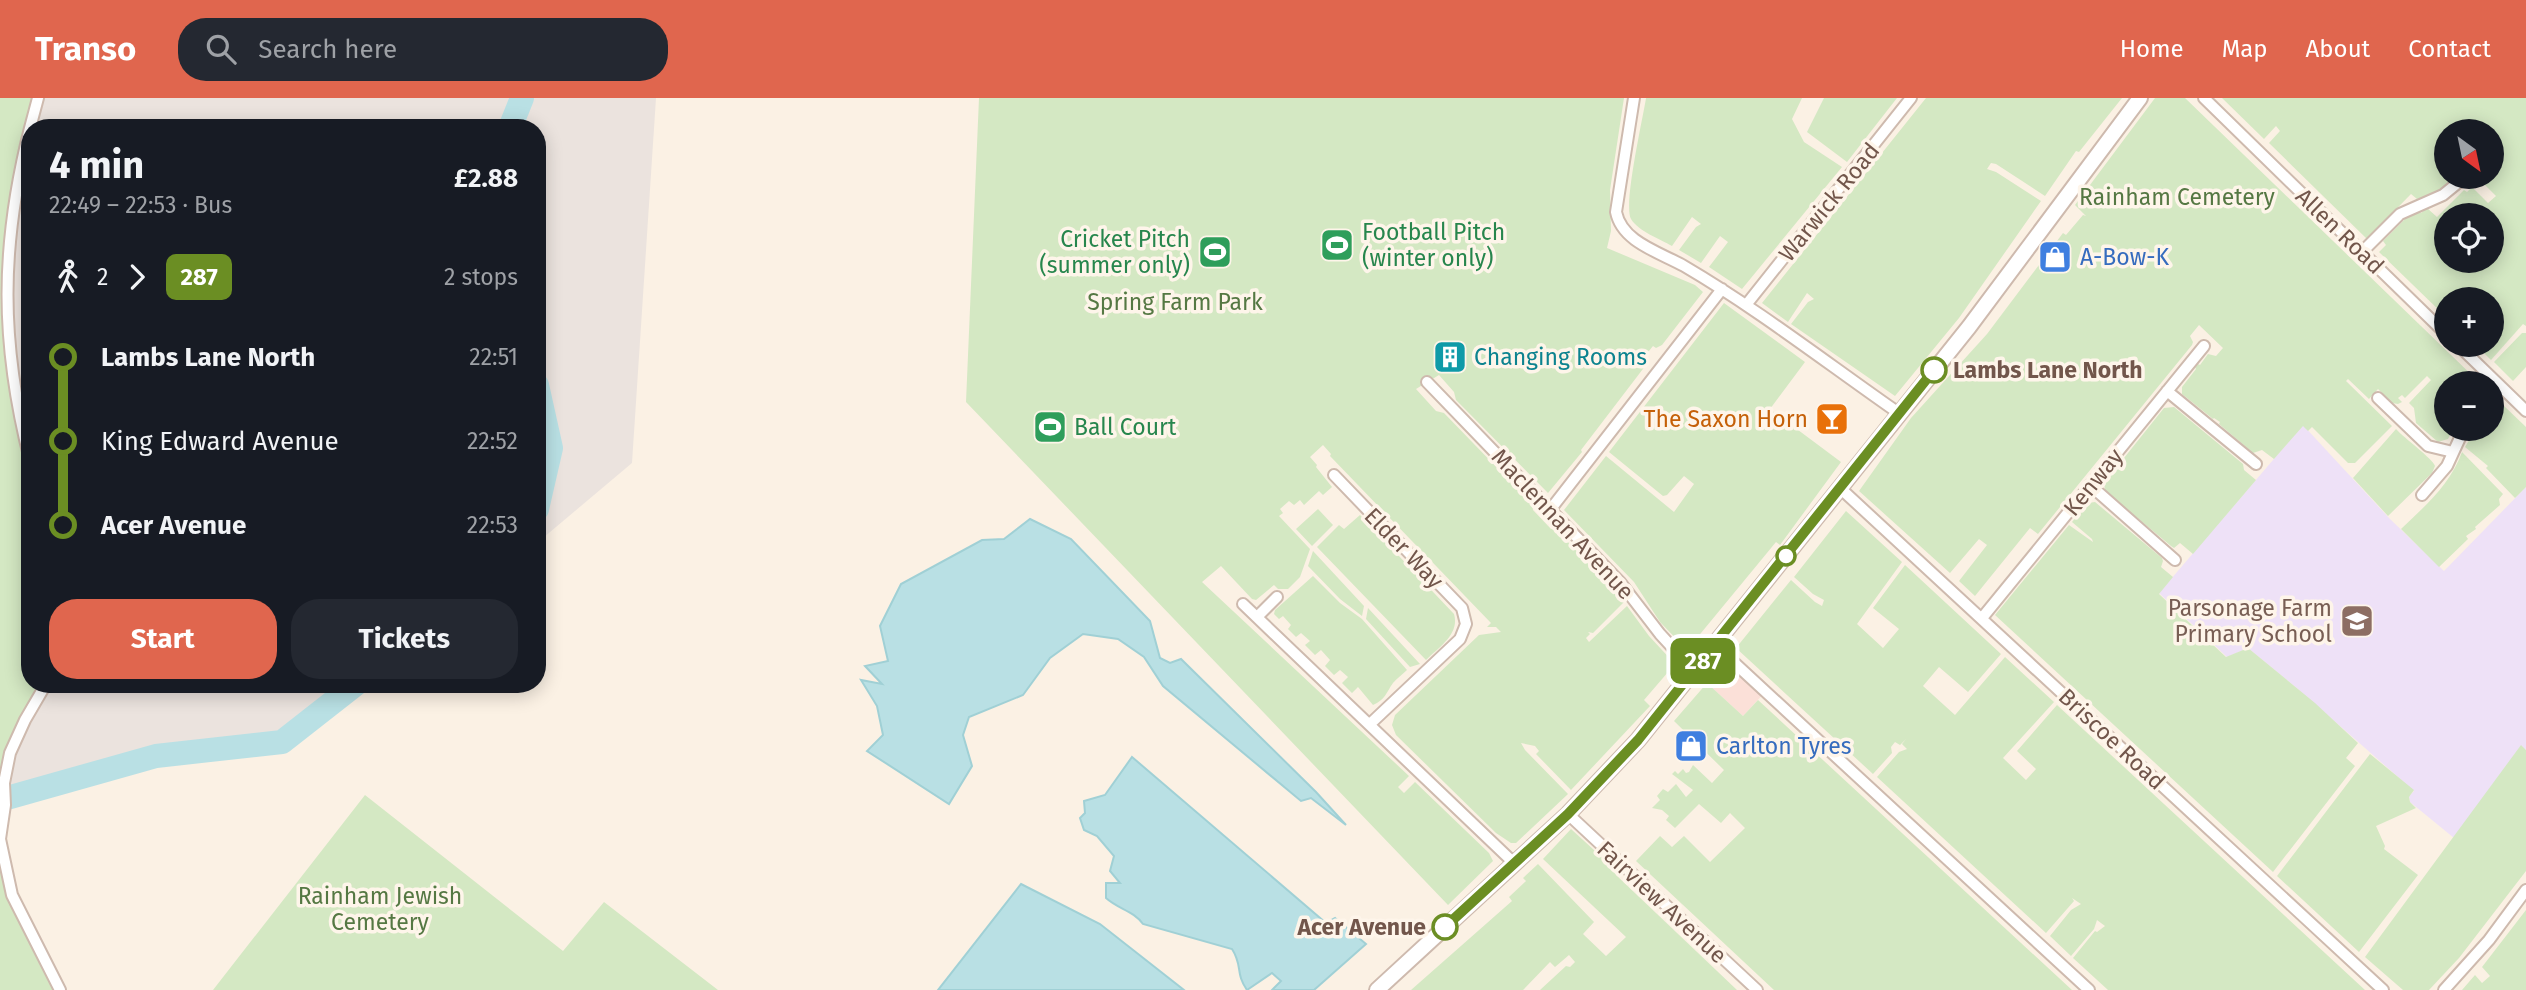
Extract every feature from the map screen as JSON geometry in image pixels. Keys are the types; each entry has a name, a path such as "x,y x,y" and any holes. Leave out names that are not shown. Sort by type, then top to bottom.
{"street":[{"path":"32,119 38,98"},
{"path":"1634,98 1616,212 1618,220 1630,236 1722,289 1900,414"},
{"name":"Warwick Road","path":"1746,305 1911,98"},
{"path":"1377,990 1568,814 1638,740 1969,327 2140,98"},
{"name":"Allen Road","path":"2204,98 2434,322"},
{"path":"21,161 6,235 1,322 6,376 21,437"},
{"path":"2362,252 2400,215 2450,189"},
{"path":"1550,510 1722,289"},
{"name":"Kenway","path":"1983,618 2204,345"},
{"path":"2470,357 2485,371"},
{"name":"Maclennan Avenue","path":"1427,382 1620,582 1660,634 1695,671"},
{"path":"2504,390 2526,411"},
{"path":"2167,391 2256,464"},
{"path":"2378,398 2428,446 2453,452"},
{"path":"2422,495 2441,475 2458,441"},
{"name":"Elder Way","path":"1334,475 1462,608 1466,624 1460,639 1370,724"},
{"path":"2090,485 2175,559"},
{"name":"Briscoe Road","path":"1840,488 2383,990"},
{"path":"1257,617 1277,597"},
{"path":"1243,604 1515,864"},
{"path":"1715,645 2089,990"},
{"path":"41,693 10,753 4,783 5,805 0,839 12,895 60,990"},
{"name":"Fairview Avenue","path":"1568,814 1757,990"},
{"path":"2444,990 2489,940 2526,890"}],"shaded area":[{"path":"38,98 656,98 632,463 546,535 546,119 32,119"},
{"path":"21,168 21,437 6,376 0,322 6,235"},
{"name":"Parsonage Farm Primary School","path":"2303,425 2390,519 2444,571 2526,487 2526,750 2521,746 2454,838 2410,802 2409,796 2414,791 2299,690 2248,648 2227,657 2159,593"},
{"path":"1715,645 1766,691 1743,716 1694,671"},
{"path":"37,693 354,693 285,750 238,747 156,756 0,788"}],"green space":[{"path":"0,98 38,98 33,119 21,119 21,164 6,235 3,292 5,348 21,431 21,693 37,693 0,783"},
{"name":"Spring Farm Park","path":"979,98 1624,98 1610,190 1611,231 1607,248 1695,285 1703,292 1662,345 1656,348 1653,346 1644,357 1649,361 1548,493 1456,400 1454,392 1439,375 1416,389 1436,411 1444,413 1532,504 1533,510 1551,529 1554,527 1624,602 1593,633 1588,632 1590,634 1586,638 1589,642 1627,606 1649,636 1675,664 1644,700 1650,706 1571,790 1536,754 1539,751 1535,746 1521,743 1568,794 1516,843 1511,843 1496,833 1396,735 1392,725 1395,715 1479,635 1501,632 1496,627 1487,627 1491,623 1330,456 1323,445 1310,457 1332,487 1323,495 1319,491 1304,505 1300,500 1294,505 1289,501 1280,509 1283,513 1279,516 1310,549 1300,577 1288,589 1278,589 1274,585 1256,600 1221,566 1202,582 1409,776 1398,787 1404,793 1415,782 1489,853 1493,861 1448,905 966,402"},
{"path":"1646,98 1802,98 1792,119 1804,142 1842,167 1742,289 1709,267 1728,242 1720,236 1701,263 1679,250 1701,224 1692,217 1672,246 1644,231 1631,219 1631,180"},
{"path":"1824,98 1897,98 1847,162 1807,132"},
{"path":"1926,98 2122,98 2079,152 2076,151 2045,196 1991,163 1987,169 2041,201 1959,318 1895,396 1791,324 1808,302 1814,299 1807,293 1788,322 1762,303"},
{"name":"Rainham Cemetery","path":"2155,98 2185,98 2434,339 2434,357 2453,357 2468,371 2434,371 2434,439 2416,423 2414,408 2409,403 2431,380 2427,376 2405,398 2402,395 2398,398 2402,402 2398,404 2392,403 2378,389 2369,399 2348,379 2346,381 2392,426 2355,463 2348,463 2312,427 2308,431 2303,426 2274,459 2262,450 2253,453 2219,424 2220,422 2182,394 2182,387 2196,369 2192,361 2200,365 2208,354 2216,356 2223,348 2199,325 2190,336 2192,345 2038,534 2030,528 1975,596 1959,581 1987,545 1979,539 1950,573 1859,491 1911,418 1987,334 2063,233 2066,235 2083,215 2086,216 2075,205"},
{"path":"2222,98 2526,98 2526,326 2523,324 2504,345 2504,287 2434,287 2434,305 2379,252 2386,245 2383,241 2409,215 2419,211 2421,213 2427,208 2434,214 2434,273 2504,273 2504,203 2488,203 2496,196 2489,189 2504,189 2504,119 2434,119 2434,189 2442,189 2417,199 2411,194 2367,239 2269,143 2280,131 2276,126 2264,139"},
{"path":"2474,189 2488,203 2451,203 2464,190 2467,192"},
{"path":"1724,303 1805,362 1770,409 1841,462 1780,545 1776,542 1687,650 1660,622 1634,582 1564,510 1606,456 1674,512 1694,484 1684,476 1663,496 1609,452"},
{"path":"2522,333 2526,333 2526,367 2513,381 2494,362 2499,357 2504,357 2504,352"},
{"path":"2504,406 2526,427 2526,487 2515,498 2486,468 2488,466 2465,447 2469,441 2504,441"},
{"path":"2174,407 2243,464 2244,470 2256,480 2193,554 2180,543 2174,548 2171,546 2105,491 2104,483 2164,408"},
{"path":"2396,429 2435,466 2432,473 2388,516 2353,478"},
{"path":"2462,452 2503,494 2499,499 2500,505 2466,536 2468,539 2439,567 2401,529 2444,485"},
{"path":"2095,502 2162,558 2161,567 2173,577 2159,594 2226,657 2248,648 2315,703 2358,743 2346,758 2355,766 2273,872 1995,615 2069,525 2093,542 2072,522 2088,503"},
{"path":"1318,509 1333,525 1312,546 1296,529"},
{"path":"1846,511 1902,562 1857,624 1883,648 1899,629 1873,608 1905,565 2001,654 1968,692 1939,667 1923,686 1955,715 2005,657 2054,702 2003,758 2026,780 2036,769 2017,751 2057,705 2365,990 2108,990 2073,958 2095,931 2105,926 2097,920 2094,929 2071,956 2050,936 2071,910 2081,904 2072,898 2074,901 2046,933 1877,777 1899,752 1907,749 1902,744 1906,739 1900,745 1895,742 1891,747 1892,753 1873,774 1736,648 1791,580 1822,606 1824,600 1794,577"},
{"path":"1360,515 1454,614 1451,634 1426,660 1317,547 1339,525 1344,529"},
{"path":"1313,551 1364,606 1362,616 1340,599 1308,566"},
{"path":"1313,576 1340,603 1362,619 1407,670 1393,683 1383,698 1373,705 1358,687 1352,693 1342,683 1348,677 1340,670 1334,675 1325,666 1330,660 1321,650 1315,655 1305,645 1310,641 1301,633 1296,637 1288,629 1291,625 1283,616 1279,619 1274,614 1275,610"},
{"path":"1368,608 1420,664 1410,667 1366,619"},
{"path":"1707,683 1743,716 1758,700 2072,990 1774,990 1636,861 1660,836 1672,847 1684,836 1710,862 1745,828 1730,813 1721,823 1699,804 1675,828 1666,820 1669,816 1662,810 1652,808 1660,800 1657,796 1663,789 1668,792 1676,784 1686,797 1693,790 1672,774 1675,771 1678,774 1683,769 1686,773 1689,772 1693,765 1712,783 1724,770 1674,721"},
{"path":"2521,745 2526,750 2526,871 2459,958 2429,990 2403,990 2365,957"},
{"path":"2370,754 2414,790 2409,797 2416,808 2376,826 2384,849 2418,875 2359,952 2277,876"},
{"name":"Rainham Jewish Cemetery","path":"365,795 563,951 604,902 718,990 213,990"},
{"path":"1571,829 1737,990 1540,990 1566,966 1570,967 1575,962 1569,955 1555,967 1550,962 1523,990 1411,990 1512,901 1509,897 1526,881 1523,878 1538,864 1594,922 1583,934 1606,956 1626,937 1543,859"},
{"path":"0,839 12,895 60,990 0,990"},
{"path":"2526,910 2526,990 2462,990 2475,975 2482,983 2490,976 2482,967"}],"water":[{"path":"1030,519 1071,539 1150,621 1160,658 1170,663 1181,659 1346,825 1311,798 1301,801 1163,686 1144,657 1118,639 1083,634 1050,658 1023,695 969,717 963,735 972,766 949,804 867,751 883,735 877,706 861,680 882,684 865,666 888,661 880,626 901,584 982,540 1004,539"},
{"path":"1132,757 1326,923 1335,918 1366,944 1314,990 1272,990 1281,981 1272,973 1247,990 1232,949 1143,924 1111,902 1106,898 1106,883 1120,883 1110,871 1114,856 1097,836 1084,830 1080,818 1085,813 1084,801 1105,795"},
{"path":"1021,884 1100,924 1184,990 938,990"}],"waterway":[{"path":"514,119 522,98"},
{"path":"546,426 551,448 546,470"},
{"path":"0,800 156,756 282,742 345,693"}],"bus line":[{"name":"287","path":"1445,927 1568,814 1638,740 1934,370"}],"place":[{"name":"Football Pitch (winter only)","path":"1337,245"},
{"name":"Cricket Pitch (summer only)","path":"1215,252"},
{"name":"A-Bow-K","path":"2055,257"},
{"name":"Changing Rooms","path":"1450,357"},
{"name":"Lambs Lane North","path":"1934,370"},
{"name":"The Saxon Horn","path":"1832,419"},
{"name":"Ball Court","path":"1050,427"},
{"name":"Parsonage Farm Primary School","path":"2357,621"},
{"name":"Carlton Tyres","path":"1691,746"},
{"name":"Acer Avenue","path":"1445,927"}]}
